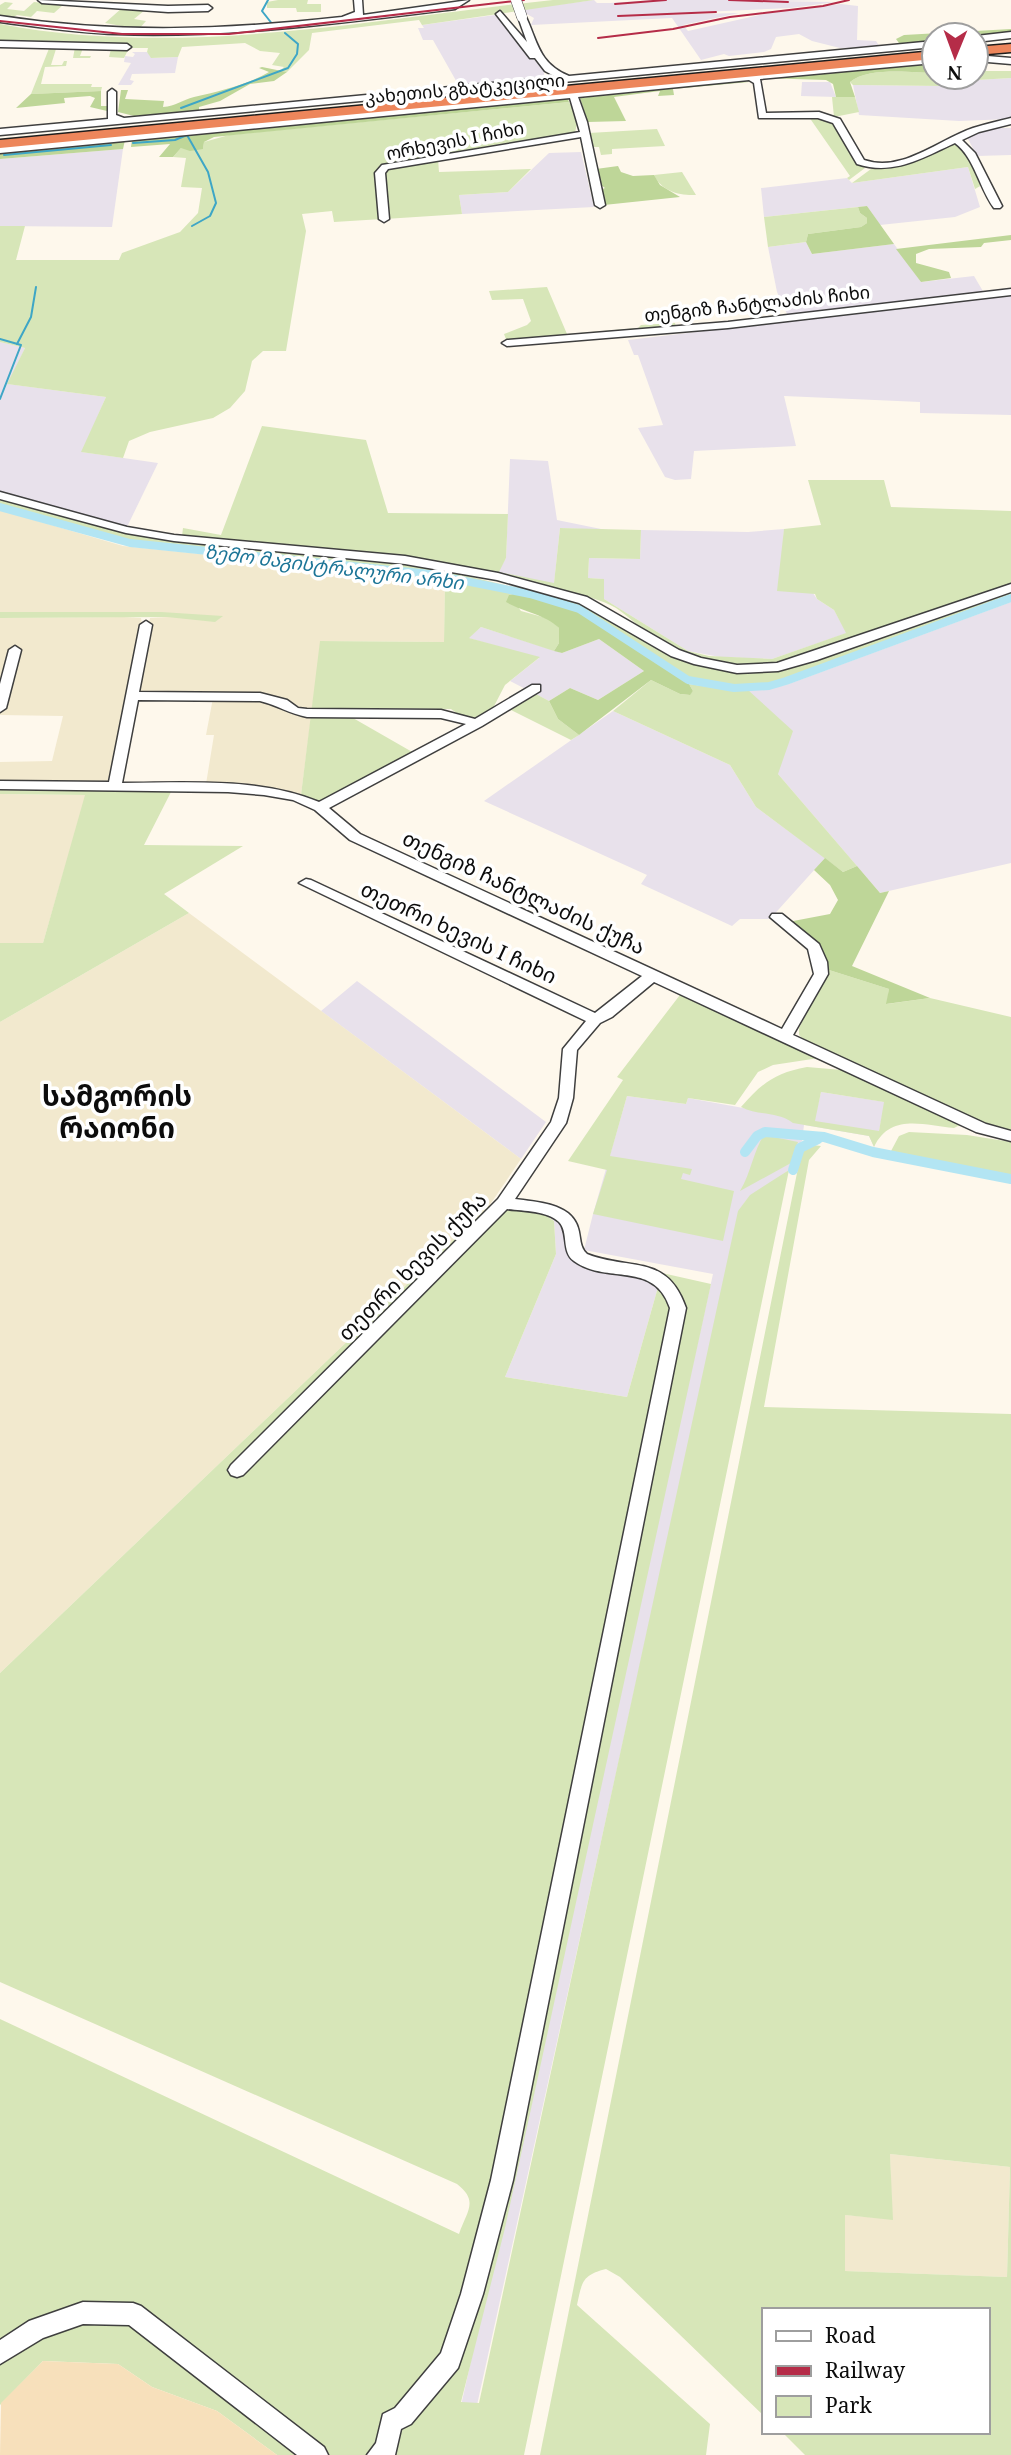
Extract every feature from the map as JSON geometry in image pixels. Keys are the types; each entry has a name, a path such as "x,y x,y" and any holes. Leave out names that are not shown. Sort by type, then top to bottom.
{"highway":[{"path":"990,42 1011,43"},
{"path":"990,48 1011,43"},
{"name":"კახეთის გზატკეცილი","path":"0,134 275,111 920,48"},
{"path":"815,59 864,50"},
{"name":"კახეთის გზატკეცილი","path":"0,144 894,58 920,58"},
{"path":"609,79 672,68"},
{"path":"692,78 750,77"},
{"path":"204,112 275,111"},
{"path":"50,145 91,136"}],"street":[{"path":"43,0 208,8"},
{"path":"216,0 204,16 218,25 219,33"},
{"path":"358,0 359,14"},
{"path":"277,15 294,21 309,22 464,0"},
{"path":"0,19 100,31 219,33 455,6 464,0"},
{"path":"516,0 533,49 547,77"},
{"path":"500,14 530,55 539,57"},
{"path":"990,51 1011,43"},
{"path":"4,47 127,47"},
{"name":"კახეთის გზატკეცილი","path":"0,134 547,77 570,78 920,47"},
{"name":"კახეთის გზატკეცილი","path":"0,150 920,59"},
{"path":"990,59 1011,61"},
{"path":"750,77 758,82 762,117 819,115 837,121 860,162 866,166 897,165 987,126 1011,121"},
{"path":"112,92 111,117 122,120"},
{"path":"573,95 579,109 592,180 600,205"},
{"name":"ორხევის I ჩიხი","path":"384,219 380,173 385,167 584,134"},
{"path":"957,140 974,160 985,190 998,206"},
{"name":"თენგიზ ჩანტლაძის ჩიხი","path":"507,343 728,325 1011,292"},
{"path":"0,495 126,530 205,543 424,563 558,592 605,610 685,657 737,669 778,667 813,657 1011,588"},
{"path":"114,786 146,625"},
{"path":"0,708 15,650"},
{"path":"320,807 477,723 536,688"},
{"path":"132,696 260,697 283,703 294,711 307,713 441,714 477,723"},
{"name":"თენგიზ ჩანტლაძის ქუჩა","path":"0,785 264,791 296,797 320,807 355,837 981,1128 1011,1136"},
{"name":"თეთრი ხევის I ჩიხი","path":"306,883 595,1019"},
{"path":"777,917 814,947 821,974 785,1036"},
{"name":"თეთრი ხევის ქუჩა","path":"237,1471 504,1203 524,1169 558,1123 566,1098 570,1049 595,1019 607,1014 653,975"},
{"path":"379,2455 386,2449 391,2422 403,2416 450,2360 476,2281 502,2180 678,1308 676,1294 665,1280 579,1257 574,1252 571,1225 563,1216 504,1203"},
{"path":"0,2353 37,2329 83,2313 133,2314 316,2455"}],"shaded area":[{"path":"594,0 597,3 610,3 653,0 828,0 777,1 835,2 791,8 613,16 739,13 683,25 688,31 769,13 841,4 858,6 857,40 876,41 880,47 840,48 812,41 799,34 776,37 771,49 764,52 729,56 724,54 701,60 672,18 531,25 534,18 525,13 524,9"},
{"path":"495,15 544,71 544,75 536,79 459,86 433,40 423,40 418,28 424,28 422,25"},
{"path":"132,52 147,52 152,58 178,57 175,73 132,74 130,80 134,81 131,85 118,85 131,63 124,62 125,56 133,57 135,54"},
{"path":"1011,78 1011,119 959,121 859,115 853,85 920,86 920,91 990,91 990,79"},
{"path":"802,82 830,82 836,97 801,96"},
{"path":"993,128 1011,128 1011,155 977,156 967,137"},
{"path":"123,149 112,227 0,226 0,159"},
{"path":"581,152 594,207 462,214 459,195 508,192 549,153"},
{"path":"968,167 980,207 955,217 880,225 867,206 764,217 761,188 847,178 852,183"},
{"path":"806,242 812,254 894,244 921,282 974,276 984,293 788,316 777,292 768,247"},
{"path":"1011,295 1011,415 920,413 920,402 784,396 796,446 694,451 691,479 675,480 665,477 638,428 663,425 638,355 634,355 628,340"},
{"path":"0,342 25,348 8,384 106,397 82,452 158,463 126,529 0,495"},
{"path":"510,459 548,461 557,520 606,530 560,528 554,584 498,572 506,558"},
{"path":"0,510 123,546 445,579 444,642 321,641 301,795 260,788 206,784 214,735 206,735 213,698 134,695 150,618 167,617 161,612 0,612"},
{"path":"784,529 783,548 817,599 834,610 847,633 772,659 720,657 688,651 604,599 603,579 588,578 589,558 640,559 641,530 748,532"},
{"path":"1011,602 1011,863 880,893 778,774 748,690 786,685"},
{"path":"0,618 141,618 142,624 108,782 0,783 0,762 52,761 63,716 0,715"},
{"path":"481,627 562,653 599,639 644,671 598,700 570,688 549,701 510,681 539,658 468,638"},
{"path":"613,711 730,765 756,807 825,858 770,919 740,919 732,926 641,884 647,875 484,801"},
{"path":"0,794 86,795 43,943 0,943"},
{"path":"189,913 521,1159 489,1206 0,1673 0,1022"},
{"path":"357,981 546,1122 521,1159 321,1011"},
{"path":"821,1092 885,1102 879,1131 874,1147 869,1136 804,1125 802,1141 793,1150 789,1170 745,1202 739,1215 466,2455 450,2455 713,1274 584,1250 593,1214 627,1096 686,1104 688,1098 814,1121"},
{"path":"545,1215 556,1218 566,1227 582,1255 662,1273 627,1397 505,1377 556,1254 554,1221"},
{"path":"890,2154 1010,2167 1007,2277 844,2271 845,2215 892,2219"}],"green space":[{"path":"308,0 307,4 321,4 321,12 297,12 296,8 267,8 267,2"},
{"path":"553,0 594,0 422,25 419,20 312,33 309,50 287,72 280,71 284,67 272,65 280,53 260,51 245,43 182,47 178,57 151,58 147,52 148,48 129,48 124,58 109,57 111,49 83,48 80,56 91,56 90,58 73,58 75,47 0,43 0,24 69,34 138,38 207,37 346,25"},
{"path":"5,2 13,3 7,9 24,11 34,2 63,5 54,13 37,11 31,17 17,15 10,19 0,17 0,5"},
{"path":"122,8 145,10 134,19 146,21 139,29 105,23"},
{"path":"1011,29 1011,33 990,35 990,30"},
{"path":"920,34 920,42 899,43 896,39 904,35"},
{"path":"50,46 56,49 51,65 62,65 67,61 66,66 45,67 41,84 92,84 91,87 102,87 101,91 31,94"},
{"path":"920,63 920,73 878,72 858,77 850,82 855,97 836,97 833,84 826,80 760,78"},
{"path":"259,68 287,72 274,81 250,84 220,101 199,107 199,111 134,116 118,112 121,90 128,90 125,99 164,101 163,107 242,84 269,72"},
{"path":"990,71 1011,71 1011,78 990,79"},
{"path":"878,72 920,72 920,86 853,85 850,82"},
{"path":"745,81 749,82 673,89 674,95 658,96 660,91 614,97 626,121 588,122 580,98"},
{"path":"101,91 101,106 108,106 107,111 90,107 95,98 90,96 64,98 65,103 16,108 31,94"},
{"path":"567,97 569,102 214,137 204,142 203,149 190,151 181,148 173,157 159,157 170,144 131,147 132,139"},
{"path":"832,97 855,97 859,112 834,117"},
{"path":"569,102 578,118 575,133 383,166 382,219 334,222 332,211 302,214 306,231 286,351 263,351 252,361 245,391 230,408 213,418 150,432 129,441 123,458 81,452 106,397 7,384 25,348 0,342 0,226 25,226 16,260 119,260 122,253 180,232 198,213 202,188 181,187 186,158 173,157 181,148 203,149 204,142 229,135"},
{"path":"809,117 831,120 856,161 865,168 849,180 847,178 850,176"},
{"path":"657,129 665,146 612,149 612,154 601,155 599,147 590,147 589,133"},
{"path":"125,140 123,149 0,159 0,152"},
{"path":"956,143 973,164 982,185 975,189 968,167 852,183 871,169 904,164"},
{"path":"438,159 439,172 531,169 508,192 459,195 462,214 385,219 383,172 390,168"},
{"path":"618,166 621,172 633,176 654,175 660,185 680,197 604,205 600,190 605,188 601,185 596,169"},
{"path":"682,172 696,195 672,191 661,185 654,175"},
{"path":"867,206 894,244 812,254 806,242 808,234 861,227 867,223 867,218 860,213 858,207"},
{"path":"858,207 860,213 867,218 867,223 861,227 808,234 806,242 768,247 764,217"},
{"path":"1011,235 1011,240 984,243 981,247 929,249 916,254 916,263 949,272 951,278 921,282 896,249"},
{"path":"547,287 567,334 638,328 641,325 675,323 676,327 507,342 504,334 531,321 523,299 492,300 489,291"},
{"path":"262,426 366,440 388,513 508,514 506,558 499,572 554,583 560,528 641,530 640,559 589,558 588,578 604,579 604,599 688,651 709,656 772,659 846,633 834,610 817,599 815,594 777,591 784,529 821,525 808,480 884,480 891,507 1011,511 1011,585 781,664 751,665 706,659 677,650 651,635 611,605 519,580 423,564 182,536 183,528 221,535"},
{"path":"0,500 212,546 387,561 534,589 580,602 676,659 737,672 835,654 1011,591 1011,594 796,675 770,683 735,685 736,690 748,690 793,731 778,774 857,866 843,872 756,807 730,765 613,711 651,680 680,694 689,695 693,691 689,684 729,690 729,685 699,683 686,677 579,607 541,595 431,573 133,542 0,504"},
{"path":"445,579 517,593 509,595 521,611 550,619 559,628 559,643 554,651 481,627 469,638 540,657 505,685 492,710 471,723 451,709 354,708 353,718 414,753 320,802 301,795 320,641 444,642"},
{"path":"517,593 562,605 586,616 689,684 693,691 690,695 680,694 651,680 579,735 558,719 549,701 570,688 598,700 644,671 599,639 562,653 554,651 559,643 559,628 547,619 506,602 509,595"},
{"path":"0,612 161,612 223,616 215,622 167,617 0,618"},
{"path":"534,693 549,701 558,719 579,735 571,740 509,709"},
{"path":"0,789 171,792 144,845 243,846 164,894 189,913 0,1022 0,943 43,943 85,795 0,794"},
{"path":"825,858 843,872 857,866 880,893 889,891 852,966 930,998 886,1004 889,989 829,970 818,944 788,922 830,914 838,900 830,885 814,870"},
{"path":"829,970 889,989 887,1004 930,998 1011,1017 1011,1132 986,1126 806,1042 799,1035 799,1028"},
{"path":"683,991 819,1058 773,1065 758,1072 735,1105 688,1098 686,1104 627,1096 610,1156 692,1169 690,1175 683,1173 681,1179 734,1191 723,1241 593,1214 607,1170 568,1161 623,1080 617,1077"},
{"path":"807,1067 842,1070 962,1124 954,1128 919,1124 898,1125 881,1136 874,1147 869,1136 793,1123 781,1117 741,1107 770,1080 786,1072","holes":["821,1092 884,1102 879,1131 815,1121"]},
{"path":"909,1132 967,1135 1011,1142 1011,1175 891,1151 899,1136"},
{"path":"764,1135 798,1142 791,1163 740,1191 747,1177"},
{"path":"812,1145 821,1146 809,1160 764,1407 1011,1414 1011,2455 805,2455 784,2434 990,2434 990,2308 762,2308 762,2414 620,2277 606,2269 592,2274 584,2281 577,2305 710,2424 706,2455 540,2455 803,1150","holes":["890,2154 1010,2167 1007,2277 845,2271 845,2215 893,2220"]},
{"path":"789,1170 524,2455 277,2455 217,2411 152,2387 118,2364 43,2361 0,2405 0,2019 459,2234 468,2213 468,2196 457,2184 0,1982 0,1673 489,1206 545,1215 554,1221 556,1254 505,1377 627,1397 662,1273 711,1284 505,2228 461,2402 479,2403 738,1211 750,1195"}],"sand":[{"path":"43,2361 118,2364 152,2387 217,2411 277,2455 0,2455 1,2403"}],"waterway":[{"path":"268,0 262,11 273,25"},
{"path":"181,108 288,68 297,54 298,44 285,33"},
{"path":"133,143 175,140 187,135 208,172 216,203 210,216 192,226"},
{"path":"4,155 111,145"},
{"path":"17,344 31,317 36,287"},
{"path":"0,339 17,344"},
{"path":"0,399 21,345 17,344"},
{"name":"ზემო მაგისტრალური არხი","path":"0,507 130,543 430,574 530,594 579,609 688,680 734,688 769,686 786,681 1011,598"},
{"path":"745,1152 757,1136 765,1132 824,1137 873,1152 1011,1179"},
{"path":"793,1170 800,1148 818,1139"}],"railway":[{"path":"0,21 122,34 229,34 524,0"},
{"path":"615,4 666,0"},
{"path":"729,0 788,2"},
{"path":"598,38 673,29 730,17 823,6 849,0"},
{"path":"618,16 716,12"}],"district":[{"name":"სამგორის რაიონი","path":"117,1111"}]}
